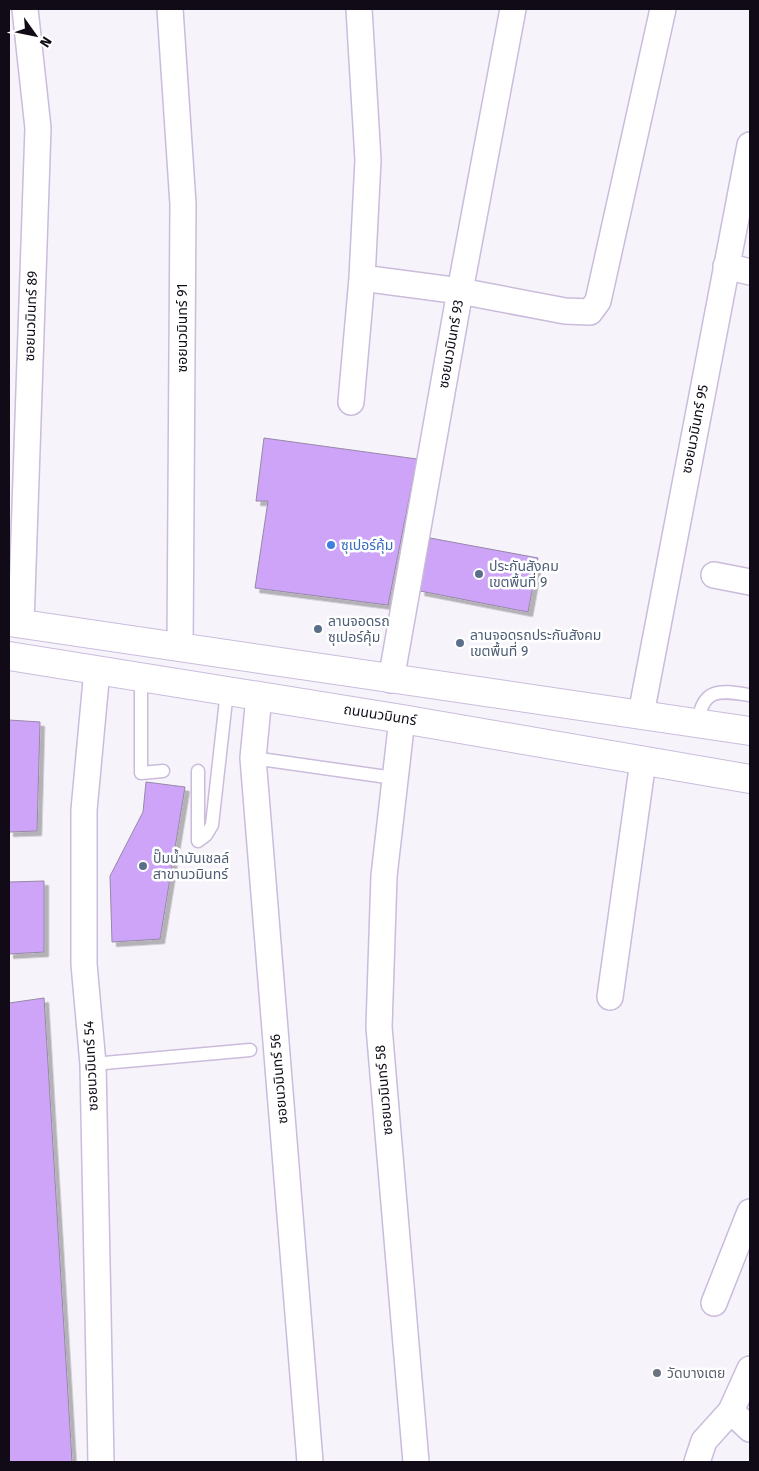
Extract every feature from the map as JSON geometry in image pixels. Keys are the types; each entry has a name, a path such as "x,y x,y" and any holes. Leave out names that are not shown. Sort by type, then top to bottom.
{"main road":[{"path":"15,623 391,680 698,722 750,731"},
{"path":"179,684 180,648"},
{"name":"ถนนนวมินทร์","path":"9,656 402,719 750,779"}],"street":[{"name":"ซอยนวมินทร์ 89","path":"15,623 38,128 25,9"},
{"name":"ซอยนวมินทร์ 91","path":"170,9 183,204 180,648"},
{"path":"351,402 362,278 368,160 359,9"},
{"name":"ซอยนวมินทร์ 93","path":"391,680 460,291 513,9"},
{"path":"362,278 460,291 565,311 590,312 598,300 663,9"},
{"name":"ซอยนวมินทร์ 95","path":"641,714 750,145"},
{"path":"726,266 750,272"},
{"path":"714,575 750,582"},
{"name":"ซอยนวมินทร์ 54","path":"97,670 84,810 84,964 93,1064 102,1462"},
{"name":"ซอยนวมินทร์ 56","path":"260,696 253,758 310,1462"},
{"name":"ซอยนวมินทร์ 58","path":"402,719 384,876 379,1027 416,1462"},
{"path":"610,997 643,761"},
{"path":"714,1303 750,1212"},
{"path":"697,1462 704,1441 731,1411 750,1369"},
{"path":"731,1411 750,1429"}],"lane":[{"path":"141,677 141,773 163,771"},
{"path":"698,722 700,708 708,697 720,690 750,695"},
{"path":"198,771 198,841 206,835 212,824 227,691"},
{"path":"253,758 394,778"},
{"path":"93,1064 250,1050"}],"building":[{"name":"ซุเปอร์คุ้ม","path":"264,438 417,459 388,605 255,588 268,501 256,501"},
{"name":"ประกันสังคม เขตพื้นที่ 9","path":"430,538 538,558 528,612 420,591"},
{"path":"9,720 40,722 37,831 9,832"},
{"name":"ปั๊มน้ำมันเชลล์ สาขานวมินทร์","path":"146,782 185,787 160,939 112,942 110,876 143,812"},
{"path":"44,881 44,952 9,954 9,882"},
{"path":"44,998 72,1462 9,1462 9,1003"}],"place":[{"name":"ซุเปอร์คุ้ม","path":"331,545"},
{"name":"ประกันสังคม เขตพื้นที่ 9","path":"479,574"},
{"name":"ลานจอดรถ ซุเปอร์คุ้ม","path":"318,629"},
{"name":"ลานจอดรถประกันสังคม เขตพื้นที่ 9","path":"460,643"},
{"name":"ปั๊มน้ำมันเชลล์ สาขานวมินทร์","path":"143,866"},
{"name":"วัดบางเตย","path":"657,1373"}]}
